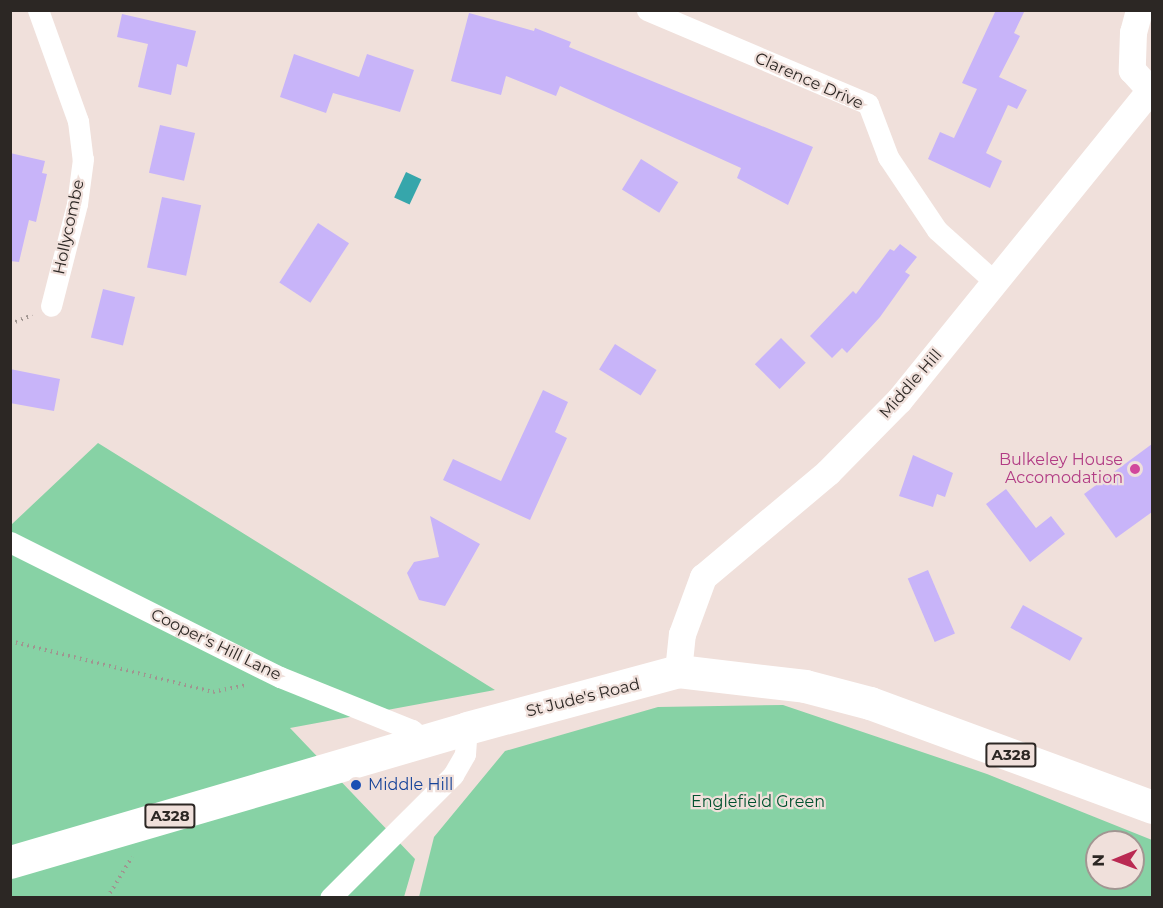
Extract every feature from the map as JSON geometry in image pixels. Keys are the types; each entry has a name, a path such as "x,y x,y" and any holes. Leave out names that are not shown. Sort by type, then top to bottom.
{"main road":[{"name":"St Jude's Road","path":"10,862 467,728 678,671 805,686 870,703 1152,807"}],"street":[{"name":"Hollycombe","path":"38,10 78,121 83,159 77,204 51,306"},
{"name":"Clarence Drive","path":"647,10 867,104 888,157 937,230 996,283"},
{"path":"1139,10 1132,32 1132,70 1151,89"},
{"name":"Middle Hill","path":"678,671 682,634 703,577 844,456 899,400 1151,89"},
{"name":"Cooper's Hill Lane","path":"10,542 280,677 412,730 425,741"},
{"path":"330,897 453,775 465,754 467,728"}],"path":[{"path":"10,641 213,692 280,677"}],"green space":[{"path":"98,443 495,690 290,728 415,859 404,897 11,898 11,525"},
{"name":"Englefield Green","path":"783,705 987,774 1127,830 1085,830 1085,890 1145,890 1145,837 1152,840 1152,897 419,897 434,837 505,751 658,707"}],"water":[{"path":"406,172 421,179 410,205 394,197"}],"building":[{"path":"996,10 1025,10 1014,33 1020,36 999,77 1027,90 1017,109 1008,105 986,153 1002,161 990,188 928,159 940,132 954,138 977,89 962,83"},
{"path":"469,13 534,31 535,28 571,42 569,47 813,147 788,205 737,178 741,168 560,86 556,96 506,76 501,95 451,81"},
{"path":"122,14 196,31 187,67 177,64 171,95 138,87 148,44 117,37"},
{"path":"294,54 359,77 367,54 414,70 400,112 333,93 326,113 280,97"},
{"path":"160,125 195,133 184,181 149,173"},
{"path":"10,153 45,161 42,173 47,174 36,222 29,220 19,262 10,261"},
{"path":"641,159 678,182 659,213 622,190"},
{"path":"162,197 201,205 186,276 147,267"},
{"path":"318,223 349,243 310,303 279,283"},
{"path":"900,244 917,257 905,272 910,275 880,317 847,353 842,348 832,358 810,336 853,291 856,294 890,249 894,251"},
{"path":"103,289 135,297 123,345 91,338"},
{"path":"781,338 806,363 780,389 755,364"},
{"path":"615,344 657,370 641,395 599,369"},
{"path":"10,369 60,379 54,411 10,403"},
{"path":"543,390 568,402 555,432 567,438 530,520 443,480 453,459 501,481"},
{"name":"Bulkeley House Accomodation","path":"1152,444 1152,512 1116,538 1084,494"},
{"path":"913,455 953,473 945,497 937,494 933,507 899,496"},
{"path":"1006,489 1036,528 1051,516 1065,534 1030,562 986,504"},
{"path":"430,516 480,544 445,606 419,600 407,573 414,562 439,557"},
{"path":"928,570 955,634 935,642 908,579"},
{"path":"1023,605 1082,638 1070,661 1010,628"}],"place":[{"name":"Bulkeley House Accomodation","path":"1135,469"},
{"name":"Middle Hill","path":"356,785"}]}
